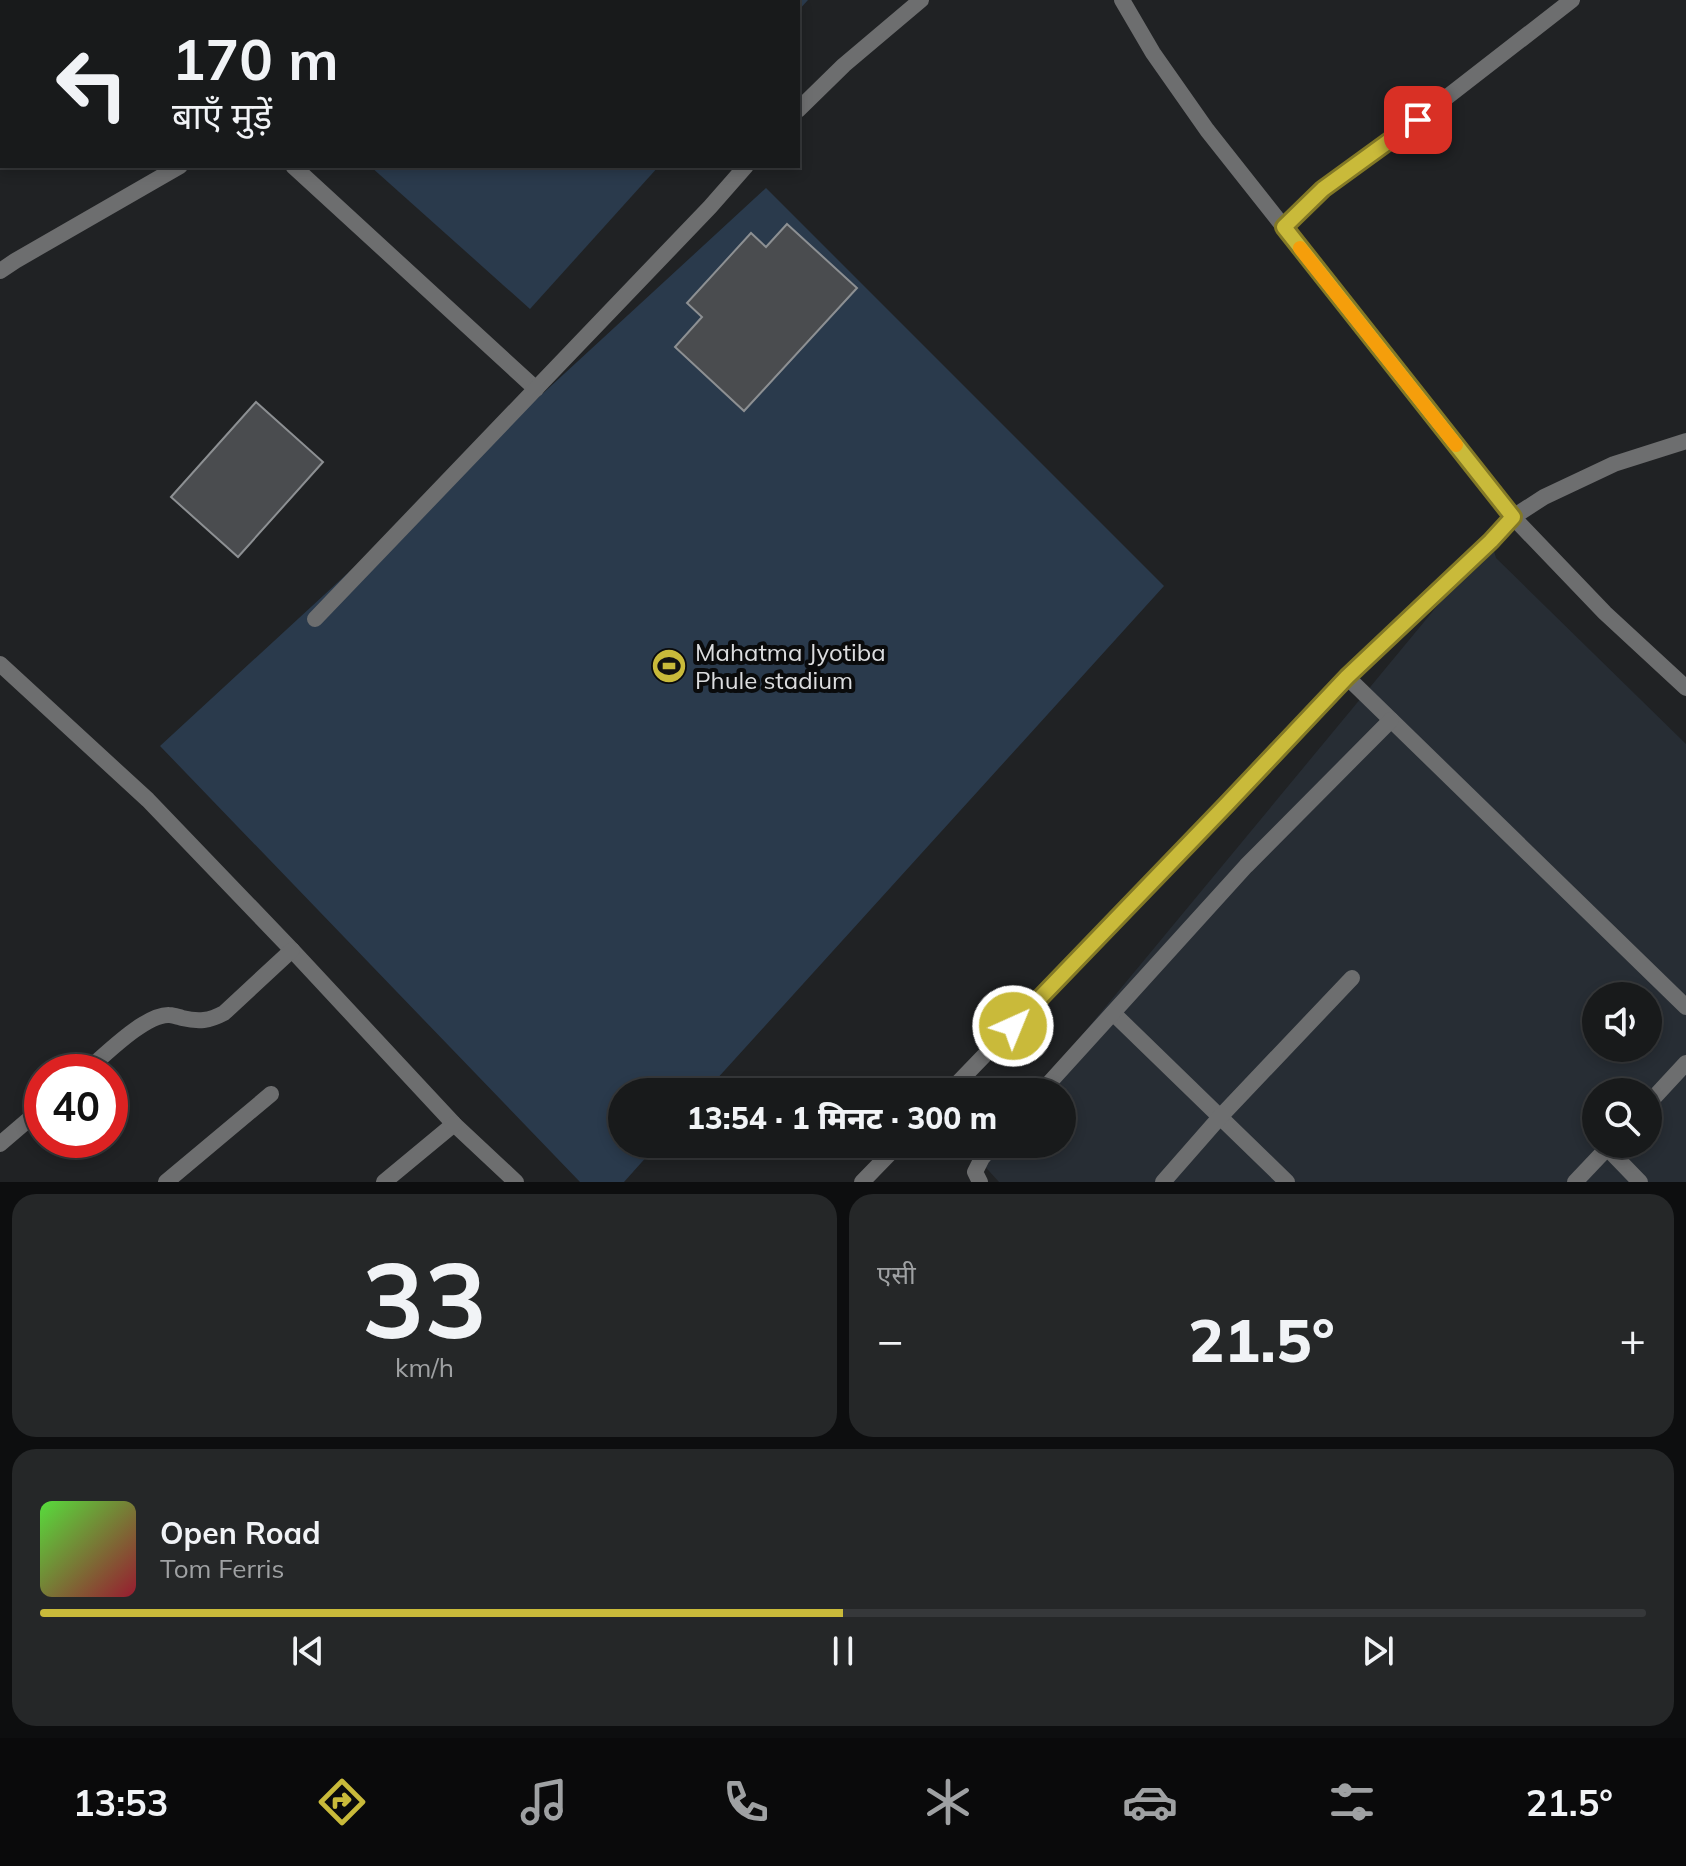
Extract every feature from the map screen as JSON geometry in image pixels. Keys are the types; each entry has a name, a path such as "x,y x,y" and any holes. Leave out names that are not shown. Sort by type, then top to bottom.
{"street":[{"path":"800,108 844,65 921,0"},
{"path":"1122,0 1153,53 1207,130 1513,517 1605,613 1686,688"},
{"path":"1284,227 1323,189 1393,139 1572,0"},
{"path":"0,271 177,168"},
{"path":"295,168 536,389"},
{"path":"315,619 744,168"},
{"path":"963,1078 1347,677 1513,517 1544,497 1614,464 1686,441"},
{"path":"0,664 148,800 454,1124 516,1182"},
{"path":"1347,677 1686,1007"},
{"path":"1054,1078 1246,866 1391,720"},
{"path":"106,1054 142,1024 157,1017 170,1015 197,1022 211,1020 224,1013 292,950"},
{"path":"1163,1182 1352,978"},
{"path":"1113,1013 1287,1182"},
{"path":"1662,1089 1686,1063"},
{"path":"166,1182 271,1094"},
{"path":"0,1144 24,1123"},
{"path":"384,1182 454,1124"},
{"path":"862,1182 885,1158"},
{"path":"980,1182 975,1172 982,1158"},
{"path":"1575,1182 1598,1158"},
{"path":"1619,1158 1640,1182"}],"shaded area":[{"path":"372,168 657,168 530,309"},
{"name":"Mahatma Jyotiba Phule stadium","path":"766,188 1164,586 718,1078 608,1078 608,1158 645,1158 624,1182 580,1182 160,746"},
{"path":"1491,541 1496,558 1686,744 1686,1182 999,1182 979,1160 1076,1158 1076,1078 1047,1078"}],"building":[{"path":"787,224 857,288 744,411 675,347 702,317 687,303 751,233 766,247"},
{"path":"256,402 323,462 238,557 171,497"}],"slow traffic":[{"path":"1300,248 1456,445"}],"place":[{"name":"Mahatma Jyotiba Phule stadium","path":"669,666"}],"route":[{"path":"1013,1026 1347,677 1513,517 1284,227 1323,189 1418,120"}]}
